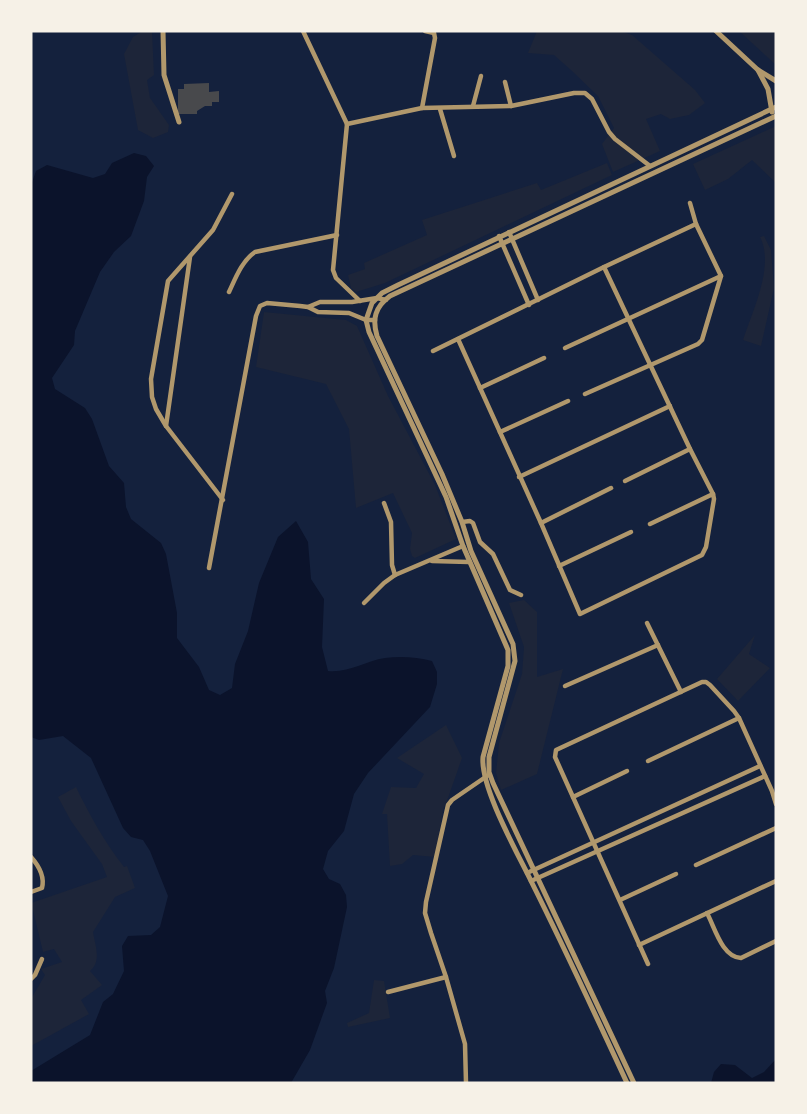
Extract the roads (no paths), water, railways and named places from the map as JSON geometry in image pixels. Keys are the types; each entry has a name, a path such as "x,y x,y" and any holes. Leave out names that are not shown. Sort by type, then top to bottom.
{"street":[{"path":"163,31 162,59 164,75 179,122"},
{"path":"302,31 347,124 334,263 335,276 360,301"},
{"path":"422,108 435,38 434,33 425,31"},
{"path":"716,31 758,70 776,81"},
{"path":"634,1083 493,783 490,774 489,757 515,661 511,637 471,551 462,522 442,474 377,336 374,325 378,308 386,300 774,116 774,107 768,89 758,70"},
{"path":"473,106 481,76"},
{"path":"505,82 511,106"},
{"path":"347,124 422,108 511,106 574,93 585,93 592,99 609,132 615,139 650,166"},
{"path":"627,1083 527,873 484,777 483,757 508,666 508,650 462,546 446,497 376,348 366,320 369,308 377,298 398,285 774,107"},
{"path":"440,108 454,156"},
{"path":"223,500 166,426 156,409 152,397 151,379 168,281 213,230 232,194"},
{"path":"585,394 698,344 702,340 721,276 696,224 690,203"},
{"path":"433,351 696,224"},
{"path":"509,232 538,300"},
{"path":"229,292 243,265 255,252 337,235"},
{"path":"500,236 502,245 529,305"},
{"path":"166,426 190,257"},
{"path":"458,339 580,614 702,554 706,547 714,499 604,267"},
{"path":"565,348 721,276"},
{"path":"308,307 320,302 340,303 377,298 386,300"},
{"path":"209,568 260,306 267,303 308,307 318,312 349,313 366,320 375,320"},
{"path":"480,388 544,358"},
{"path":"500,432 568,401"},
{"path":"520,476 670,406"},
{"path":"625,481 690,449"},
{"path":"541,523 611,488"},
{"path":"650,524 713,494"},
{"path":"384,503 391,522 392,565 395,575"},
{"path":"462,522 470,521 473,523 480,542 493,554 510,590 521,596"},
{"path":"559,566 631,532"},
{"path":"364,603 395,575 462,546"},
{"path":"431,561 469,562"},
{"path":"647,623 681,692"},
{"path":"566,686 658,645"},
{"path":"648,964 555,757 554,753 556,750 702,682 706,682 710,684 739,718 776,804"},
{"path":"648,761 739,718"},
{"path":"527,873 760,766"},
{"path":"573,797 627,771"},
{"path":"466,1083 465,1044 426,913 429,886 448,805 452,800 490,774"},
{"path":"531,881 765,776"},
{"path":"659,812 663,821"},
{"path":"696,865 776,828"},
{"path":"31,857 38,866 44,880 42,888 31,892"},
{"path":"620,900 676,874"},
{"path":"639,945 776,881"},
{"path":"707,913 726,951 735,958 741,958 776,942"},
{"path":"31,979 36,975 42,959"},
{"path":"388,992 446,977"}]}
